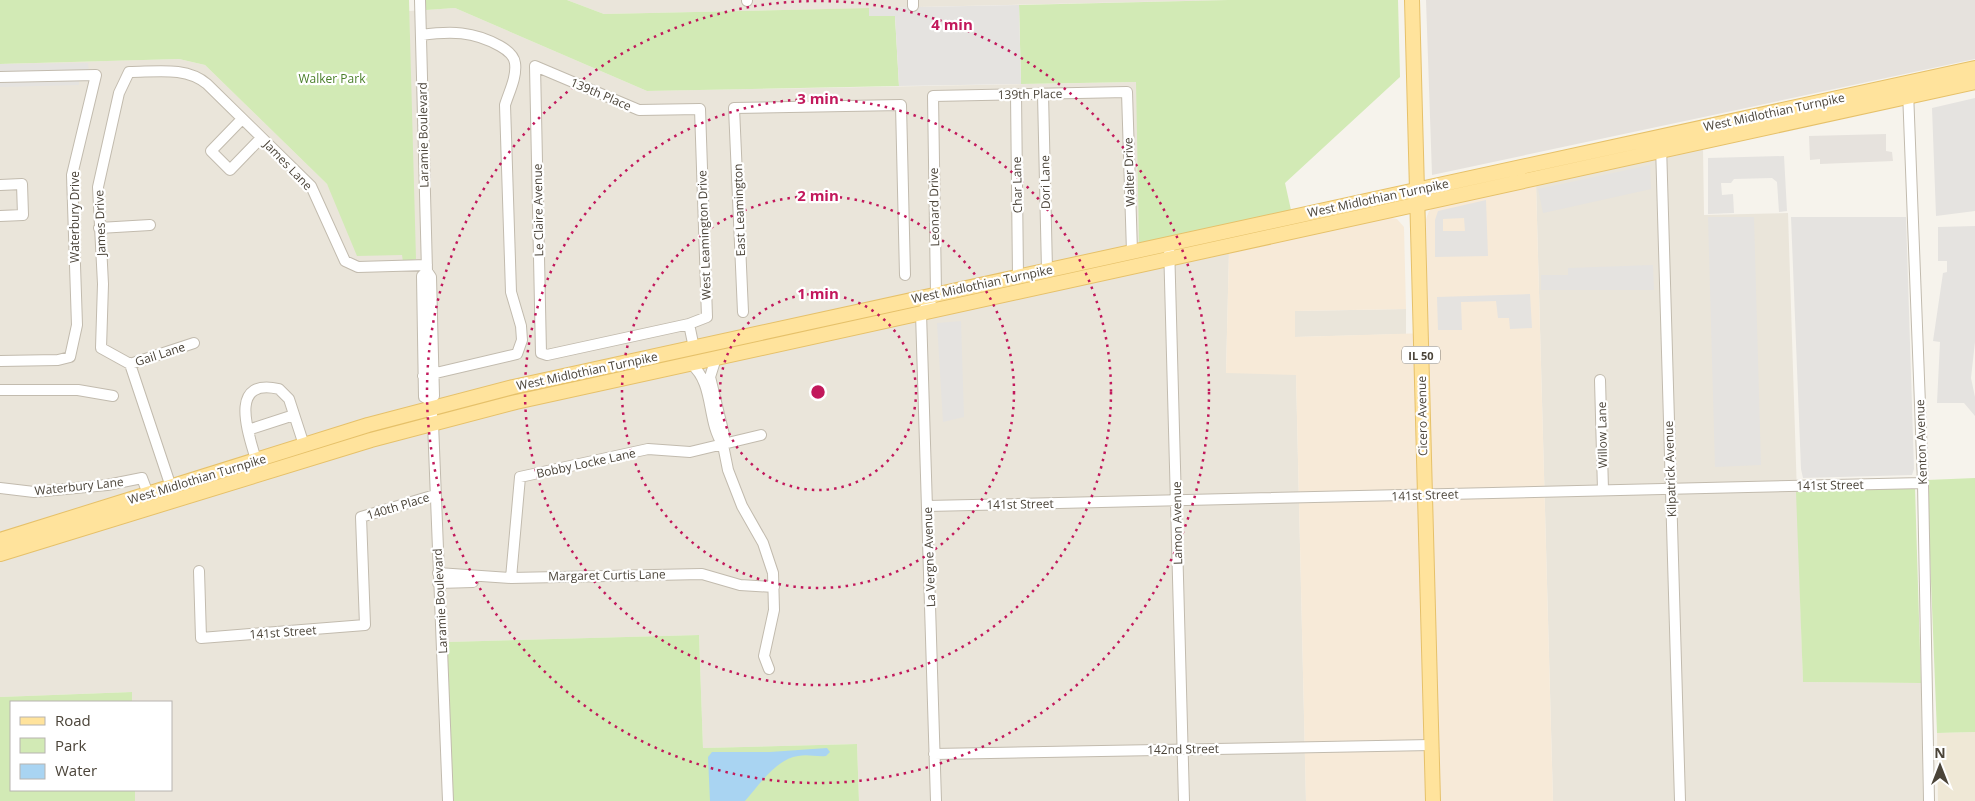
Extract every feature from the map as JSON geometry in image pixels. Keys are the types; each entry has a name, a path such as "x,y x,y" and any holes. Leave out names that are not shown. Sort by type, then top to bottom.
{"main road":[{"name":"Cicero Avenue","path":"1412,0 1433,801"},
{"name":"West Midlothian Turnpike","path":"0,540 430,404 1975,68"},
{"name":"West Midlothian Turnpike","path":"0,554 371,440 516,402 1975,82"},
{"path":"694,348 703,361"}],"street":[{"name":"Laramie Boulevard","path":"420,0 427,268 432,277 428,375 434,396 430,404 433,423 448,801"},
{"path":"421,35 466,32 481,37 508,51 515,64 514,79 505,105 511,292 521,326 520,349 517,354 428,375"},
{"name":"139th Place","path":"535,66 639,110 700,109"},
{"name":"Le Claire Avenue","path":"535,66 541,353 546,355 689,324"},
{"name":"James Lane","path":"129,72 185,72 196,76 311,186 345,261 358,267 427,268"},
{"name":"James Drive","path":"101,348 103,284 98,187 119,93 129,72"},
{"name":"Waterbury Drive","path":"0,77 96,75 72,175 76,325 70,357 58,360 0,361"},
{"name":"Kenton Avenue","path":"1908,82 1923,483 1929,801"},
{"name":"139th Place","path":"933,96 1127,92"},
{"name":"Walter Drive","path":"1127,92 1132,252"},
{"name":"Char Lane","path":"1016,94 1018,277"},
{"name":"Dori Lane","path":"1043,94 1047,270"},
{"name":"Leonard Drive","path":"933,96 936,294"},
{"name":"East Leamington","path":"743,312 734,108 901,105 905,275"},
{"name":"West Leamington Drive","path":"689,324 707,317 700,109"},
{"path":"242,119 211,151 230,170 261,138"},
{"name":"Kilpatrick Avenue","path":"1659,137 1662,151 1680,801"},
{"path":"0,185 22,184 23,215 0,216"},
{"path":"99,228 150,225"},
{"name":"Lamon Avenue","path":"1169,244 1184,801"},
{"path":"921,313 936,294"},
{"name":"La Vergne Avenue","path":"921,313 936,801"},
{"path":"689,324 694,348"},
{"name":"Gail Lane","path":"101,348 130,364 194,343"},
{"path":"703,361 698,370 704,380 717,436 723,445 735,491 770,558 774,587 774,610 764,656 769,669"},
{"path":"703,361 710,377 724,435 723,445"},
{"path":"130,364 176,501"},
{"name":"Willow Lane","path":"1600,380 1603,490"},
{"path":"256,460 245,420 246,400 257,390 263,388 271,388 284,393 304,445"},
{"path":"0,390 78,390 112,396"},
{"path":"248,430 294,415"},
{"path":"723,445 761,435"},
{"name":"Bobby Locke Lane","path":"511,578 520,477 648,449 684,452 723,445"},
{"name":"Waterbury Lane","path":"0,488 34,492 106,485 142,478 148,494"},
{"name":"141st Street","path":"927,506 1923,483"},
{"name":"140th Place","path":"365,626 361,517 435,495"},
{"name":"141st Street","path":"199,571 201,638 365,626"},
{"name":"Margaret Curtis Lane","path":"438,578 502,581 511,578 702,574 740,585 774,587"},
{"name":"142nd Street","path":"934,754 1431,745"}],"shaded area":[{"path":"567,0 1228,0 604,14"},
{"path":"1426,0 1975,0 1975,59 1432,175"},
{"path":"1019,5 1021,84 899,86 895,16 869,16 869,8"},
{"path":"455,8 647,91 1137,82 1139,244 397,411 0,533 0,64 179,59 205,65 327,184 333,195 403,255 403,262 410,66 409,11"},
{"path":"88,63 89,74 79,80 79,85 0,87 0,64"},
{"path":"1975,98 1975,211 1936,216 1932,108"},
{"path":"1886,134 1886,151 1892,152 1893,161 1820,164 1820,159 1810,160 1809,136"},
{"path":"1703,148 1704,215 1788,213 1803,682 1921,683 1923,801 1553,801 1536,183"},
{"path":"1784,156 1787,211 1779,212 1777,182 1772,178 1734,179 1731,183 1721,183 1722,195 1733,194 1734,213 1708,214 1708,158"},
{"path":"1650,165 1651,189 1543,213 1538,189"},
{"path":"1536,183 1553,801 1306,801 1296,375 1226,373 1229,252 1386,217 1397,219 1404,227 1406,309 1295,311 1295,337 1428,333 1426,219 1429,211 1437,205"},
{"path":"1486,200 1488,256 1435,257 1435,220 1438,211","holes":["1464,218 1465,231 1443,231 1443,219"]},
{"path":"1708,217 1754,217 1761,465 1715,467"},
{"path":"1791,217 1906,217 1914,469 1912,475 1803,478 1801,469"},
{"path":"1975,226 1975,342 1971,378 1975,397 1975,416 1964,403 1937,403 1940,342 1933,341 1943,273 1947,272 1947,261 1938,261 1938,227"},
{"path":"1229,252 1226,372 1296,374 1306,801 859,801 857,744 703,748 699,635 447,642 453,801 135,801 135,791 172,791 172,701 132,701 131,692 0,697 0,560 401,437 515,406"},
{"path":"1653,265 1654,290 1541,290 1541,275 1568,275 1568,268"},
{"path":"1530,294 1532,328 1510,329 1509,318 1498,318 1496,301 1461,302 1462,330 1438,330 1437,297"},
{"path":"1406,309 1406,334 1295,337 1295,311"},
{"path":"961,321 964,417 943,422 937,323"},
{"path":"1975,732 1975,801 1938,801 1937,733"}],"green space":[{"name":"Walker Park","path":"0,0 409,0 416,259 403,262 402,255 357,256 327,184 205,65 179,59 0,64"},
{"path":"426,0 567,0 604,14 869,8 869,16 895,16 899,86 647,91 455,8 426,10"},
{"path":"1228,0 1398,0 1400,77 1285,183 1291,210 1139,244 1136,82 1021,84 1019,5"},
{"path":"1975,478 1975,732 1937,733 1927,480"},
{"path":"1915,488 1921,683 1803,682 1796,492"},
{"path":"699,635 703,748 857,744 859,801 453,801 447,642"},
{"path":"132,692 132,701 10,701 10,791 135,791 135,801 0,801 0,697"}],"water":[{"path":"827,748 830,752 826,756 802,755 782,762 768,774 745,801 710,801 708,757 712,752 770,752"}]}
